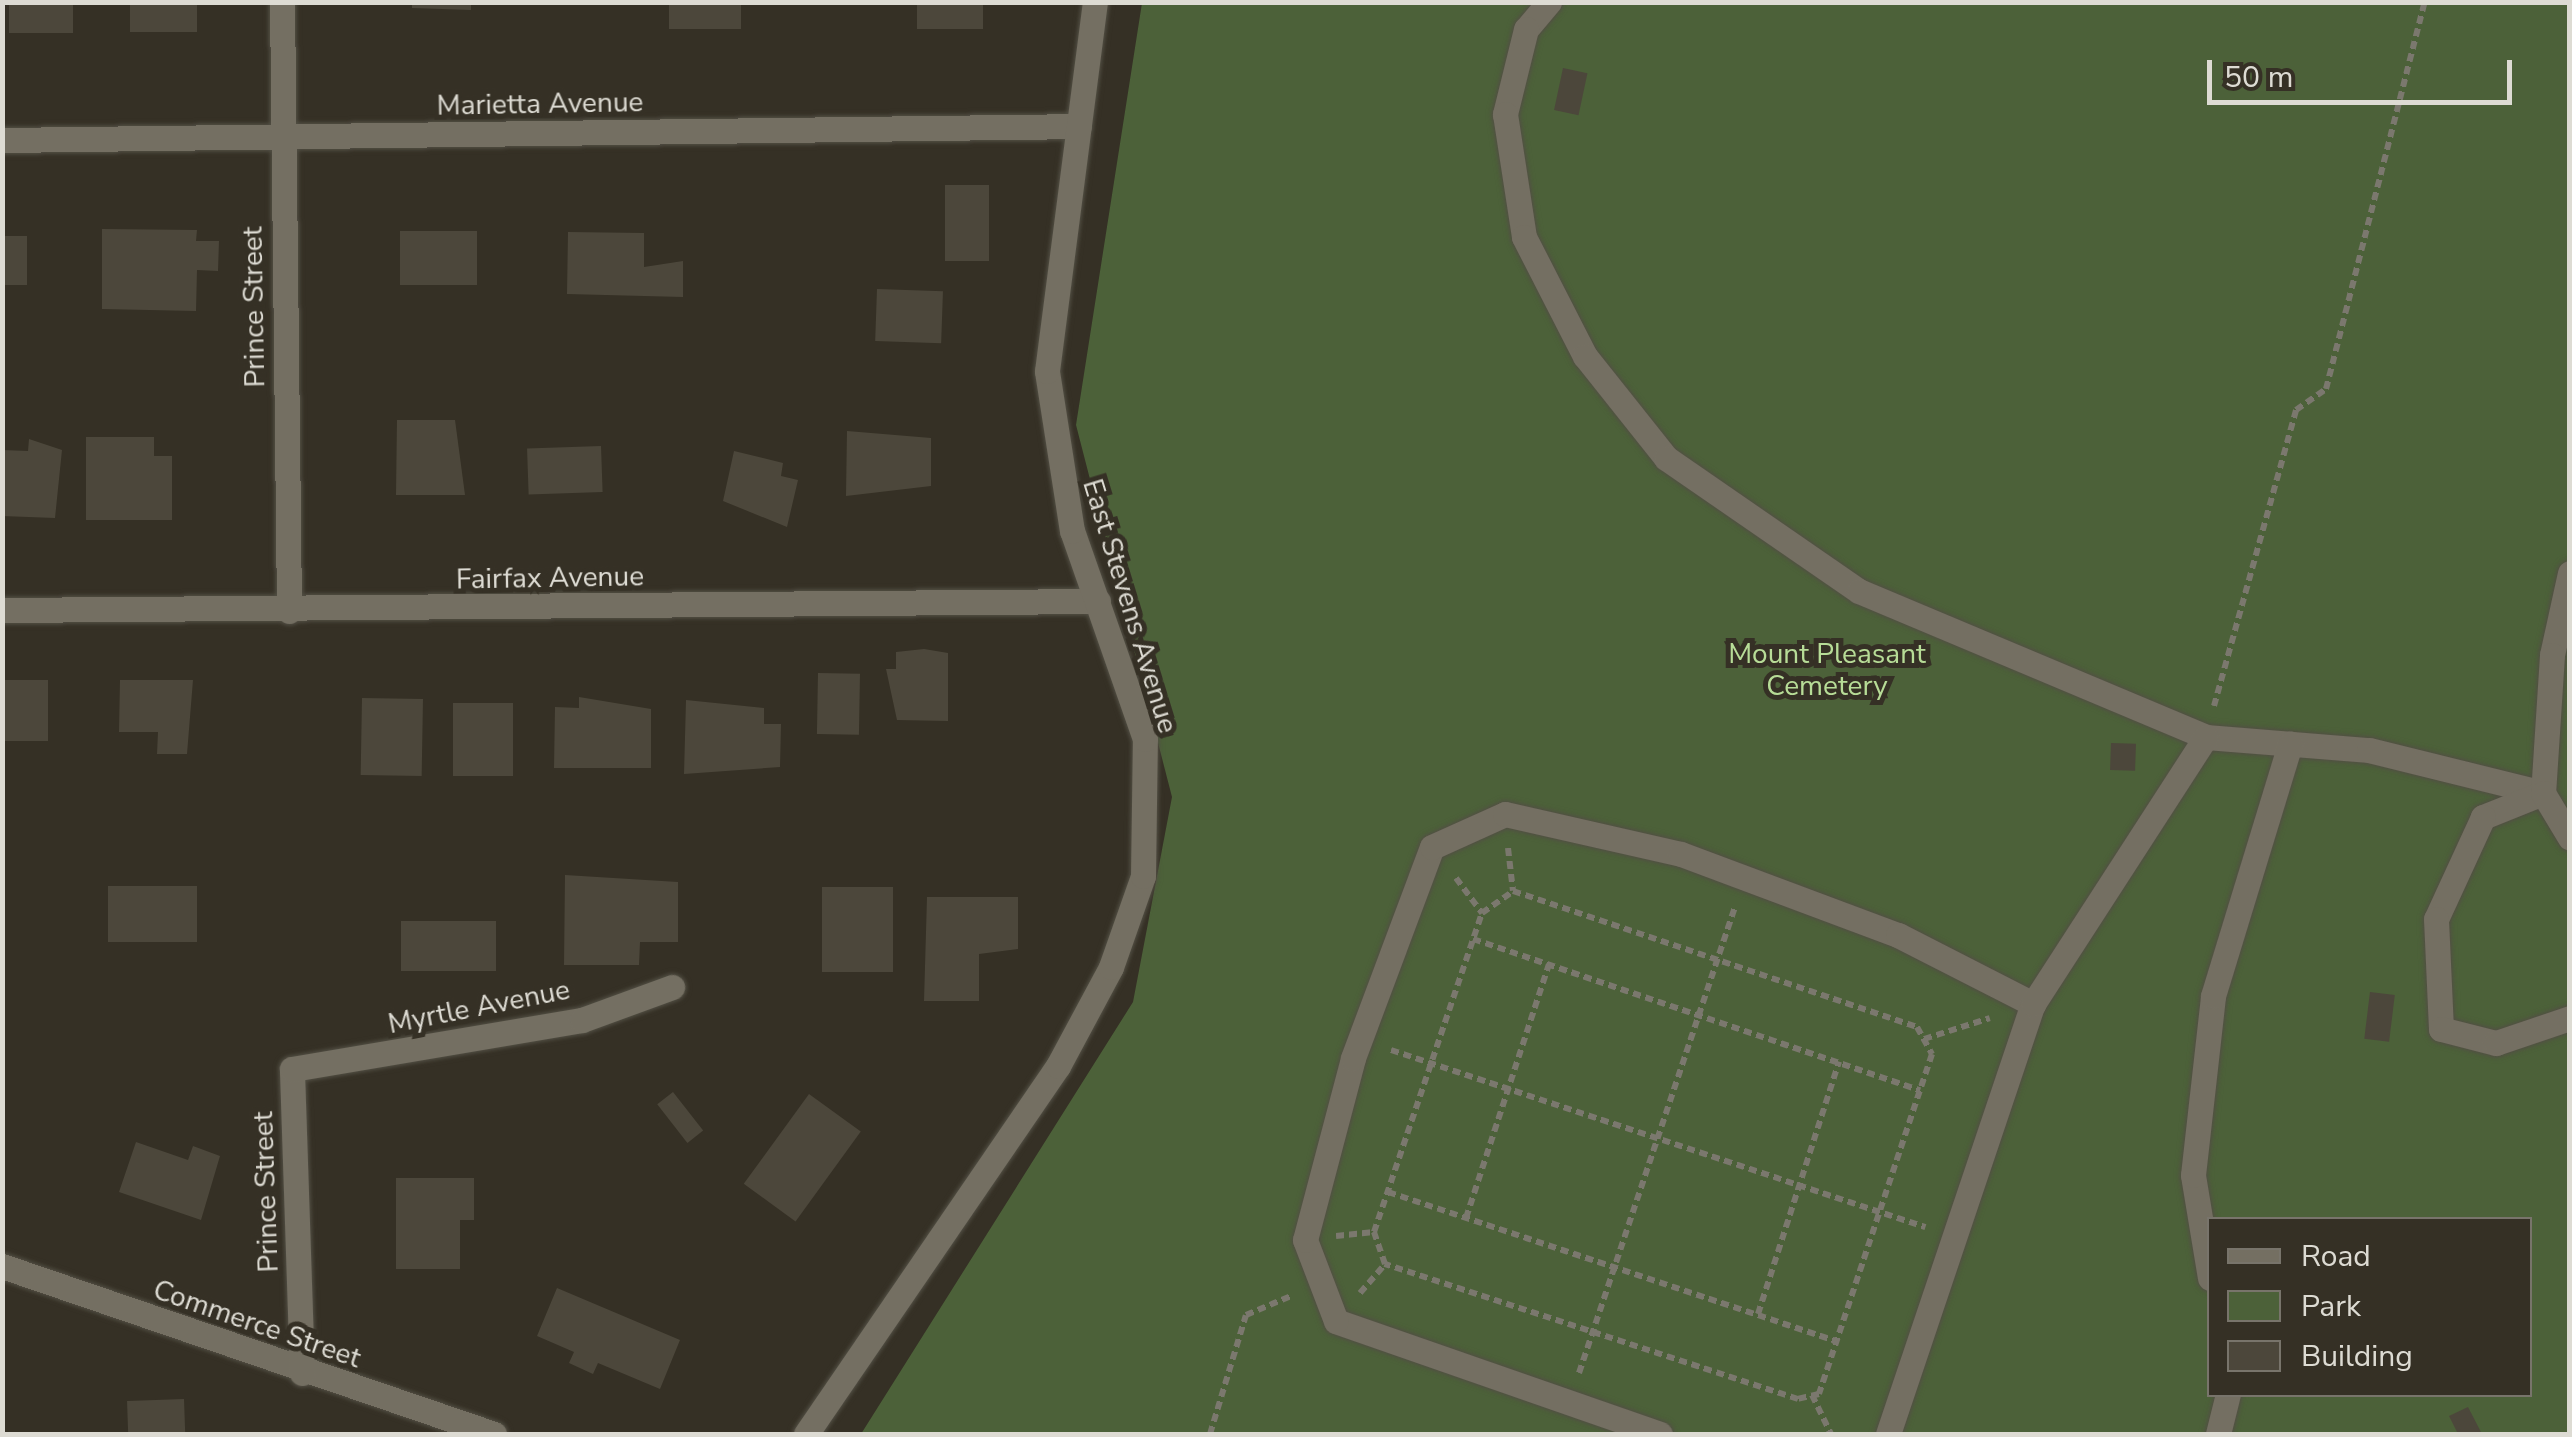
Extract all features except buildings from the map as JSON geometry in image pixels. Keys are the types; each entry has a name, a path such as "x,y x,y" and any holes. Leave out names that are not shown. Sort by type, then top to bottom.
{"street":[{"name":"Prince Street","path":"282,2 289,612"},
{"name":"East Stevens Avenue","path":"806,1434 1058,1066 1110,967 1143,876 1145,740 1054,458 1047,372 1095,2"},
{"path":"1549,2 1526,29 1505,114 1524,237 1585,356 1666,458 1859,591 2206,737 2369,750 2543,793"},
{"name":"Marietta Avenue","path":"2,140 1079,126"},
{"path":"2570,573 2552,655 2543,793 2570,838"},
{"name":"Fairfax Avenue","path":"2,610 289,612 1098,601"},
{"path":"1888,1434 2034,1004 2206,737"},
{"path":"2207,1260 2193,1176 2212,996 2290,744"},
{"path":"2543,793 2483,818 2436,919 2441,1030 2496,1043 2570,1018"},
{"path":"1660,1434 1336,1321 1305,1240 1360,1040 1432,846 1505,814 1744,878 1898,935 2034,1004"},
{"name":"Myrtle Avenue","path":"292,1069 582,1020 672,987"},
{"name":"Prince Street","path":"292,1069 302,1373"},
{"name":"Commerce Street","path":"2,1266 302,1373 494,1434"},
{"path":"2218,1434 2227,1397"}],"path":[{"path":"2206,737 2296,410 2326,389 2425,2"},
{"path":"1570,1403 1744,878"},
{"path":"1513,891 1918,1027 1932,1054 1837,1341 1812,1396 1798,1399 1384,1264 1374,1232 1473,939 1482,913 1513,891"},
{"path":"1473,939 1920,1090"},
{"path":"1466,1218 1550,964"},
{"path":"1924,1040 2034,1004"},
{"path":"1360,1040 1955,1236"},
{"path":"1758,1314 1839,1062"},
{"path":"1388,1192 1837,1341"},
{"path":"1210,1434 1246,1315 1322,1282"},
{"path":"1812,1396 1831,1434"}],"green space":[{"name":"Mount Pleasant Cemetery","path":"1142,3 2569,3 2569,1434 861,1434 1133,1002 1172,797 1076,425"}]}
